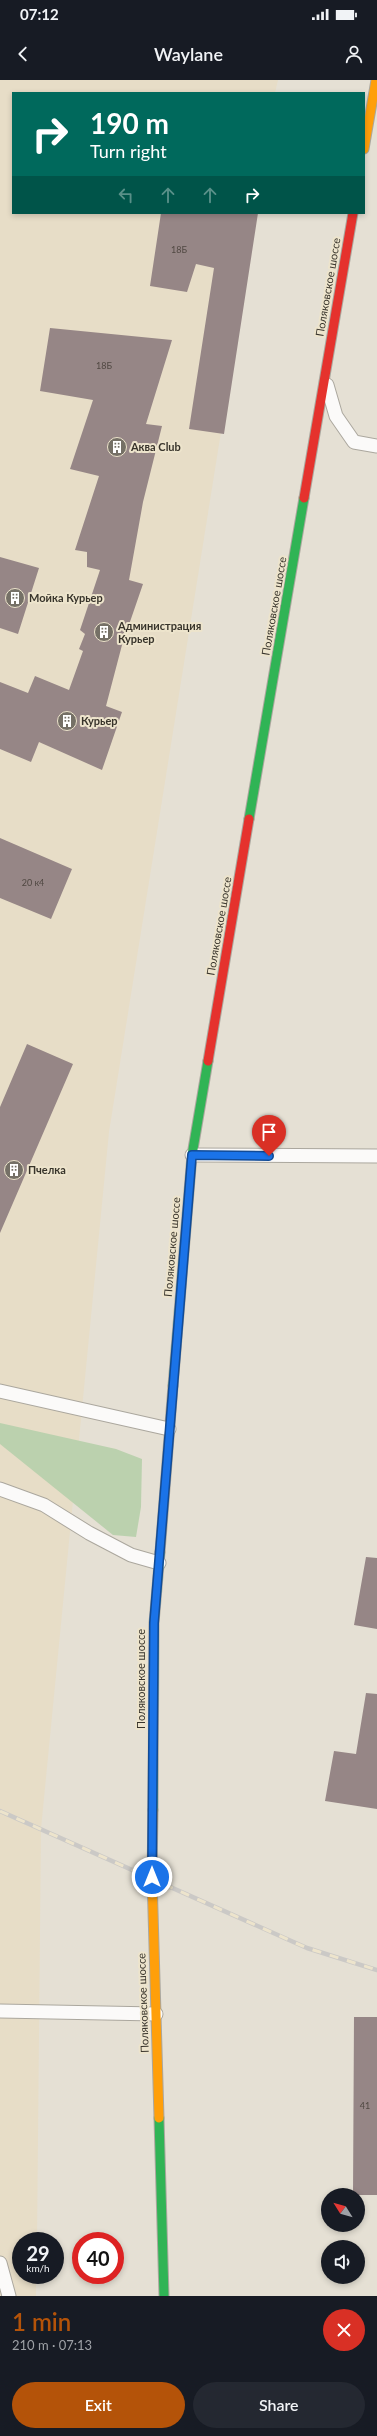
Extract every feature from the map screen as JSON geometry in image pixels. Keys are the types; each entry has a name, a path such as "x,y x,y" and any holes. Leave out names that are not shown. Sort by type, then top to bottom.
{"street":[{"path":"365,143 376,80"},
{"name":"Поляковское шоссе","path":"164,2296 152,1877 154,1623 192,1155 353,214"}],"lane":[{"path":"325,378 336,416 354,442 377,446"},
{"path":"192,1155 377,1156"},
{"path":"0,1390 169,1429"},
{"path":"0,1489 44,1506 89,1533 131,1555 158,1563"},
{"path":"0,2011 156,2014"},
{"path":"0,2263 9,2296"}],"shaded area":[{"path":"0,80 278,80 275,92 12,92 12,214 256,214 109,1132 41,1829 37,2232 12,2232 12,2284 36,2284 36,2296 0,2296"}],"green space":[{"path":"0,1423 116,1449 142,1459 141,1507 136,1537 113,1535 0,1444"}],"building":[{"path":"161,214 258,214 224,434 189,429 214,268 196,264 187,292 150,286"},
{"path":"50,328 172,340 146,424 162,426 143,502 129,580 143,584 122,645 106,706 122,712 102,770 39,742 31,762 0,749 0,682 28,693 35,676 69,690 83,651 79,649 85,634 80,630 100,570 87,567 87,552 75,550 99,476 70,469 93,400 40,391"},
{"name":"Мойка Курьер","path":"0,557 39,568 18,634 0,628"},
{"path":"0,838 72,869 51,919 0,898"},
{"name":"Пчелка","path":"27,1044 73,1064 0,1233 0,1107"},
{"path":"366,1557 377,1558 377,1629 354,1625"},
{"path":"366,1693 377,1694 377,1809 325,1801 334,1751 356,1754"},
{"path":"354,2017 377,2017 377,2195 365,2195 365,2188 353,2188"}],"railway":[{"path":"0,1811 307,1948 377,1970"}],"traffic: fast":[{"path":"249,819 304,498"},
{"path":"173,1386 192,1155 208,1061"},
{"path":"153,1810 154,1623 160,1552"},
{"path":"159,2118 164,2296"}],"traffic: slow":[{"path":"365,143 376,80"},
{"path":"160,1552 173,1386"},
{"path":"153,1810 152,1877 159,2118"}],"traffic: jam":[{"path":"304,498 353,214"},
{"path":"208,1061 249,819"}],"place":[{"name":"Аква Club","path":"117,447"},
{"name":"Мойка Курьер","path":"15,598"},
{"name":"Администрация Курьер","path":"104,632"},
{"name":"Курьер","path":"67,721"},
{"name":"Пчелка","path":"14,1170"}],"route":[{"path":"152,1877 154,1623 192,1155 269,1156"}]}
